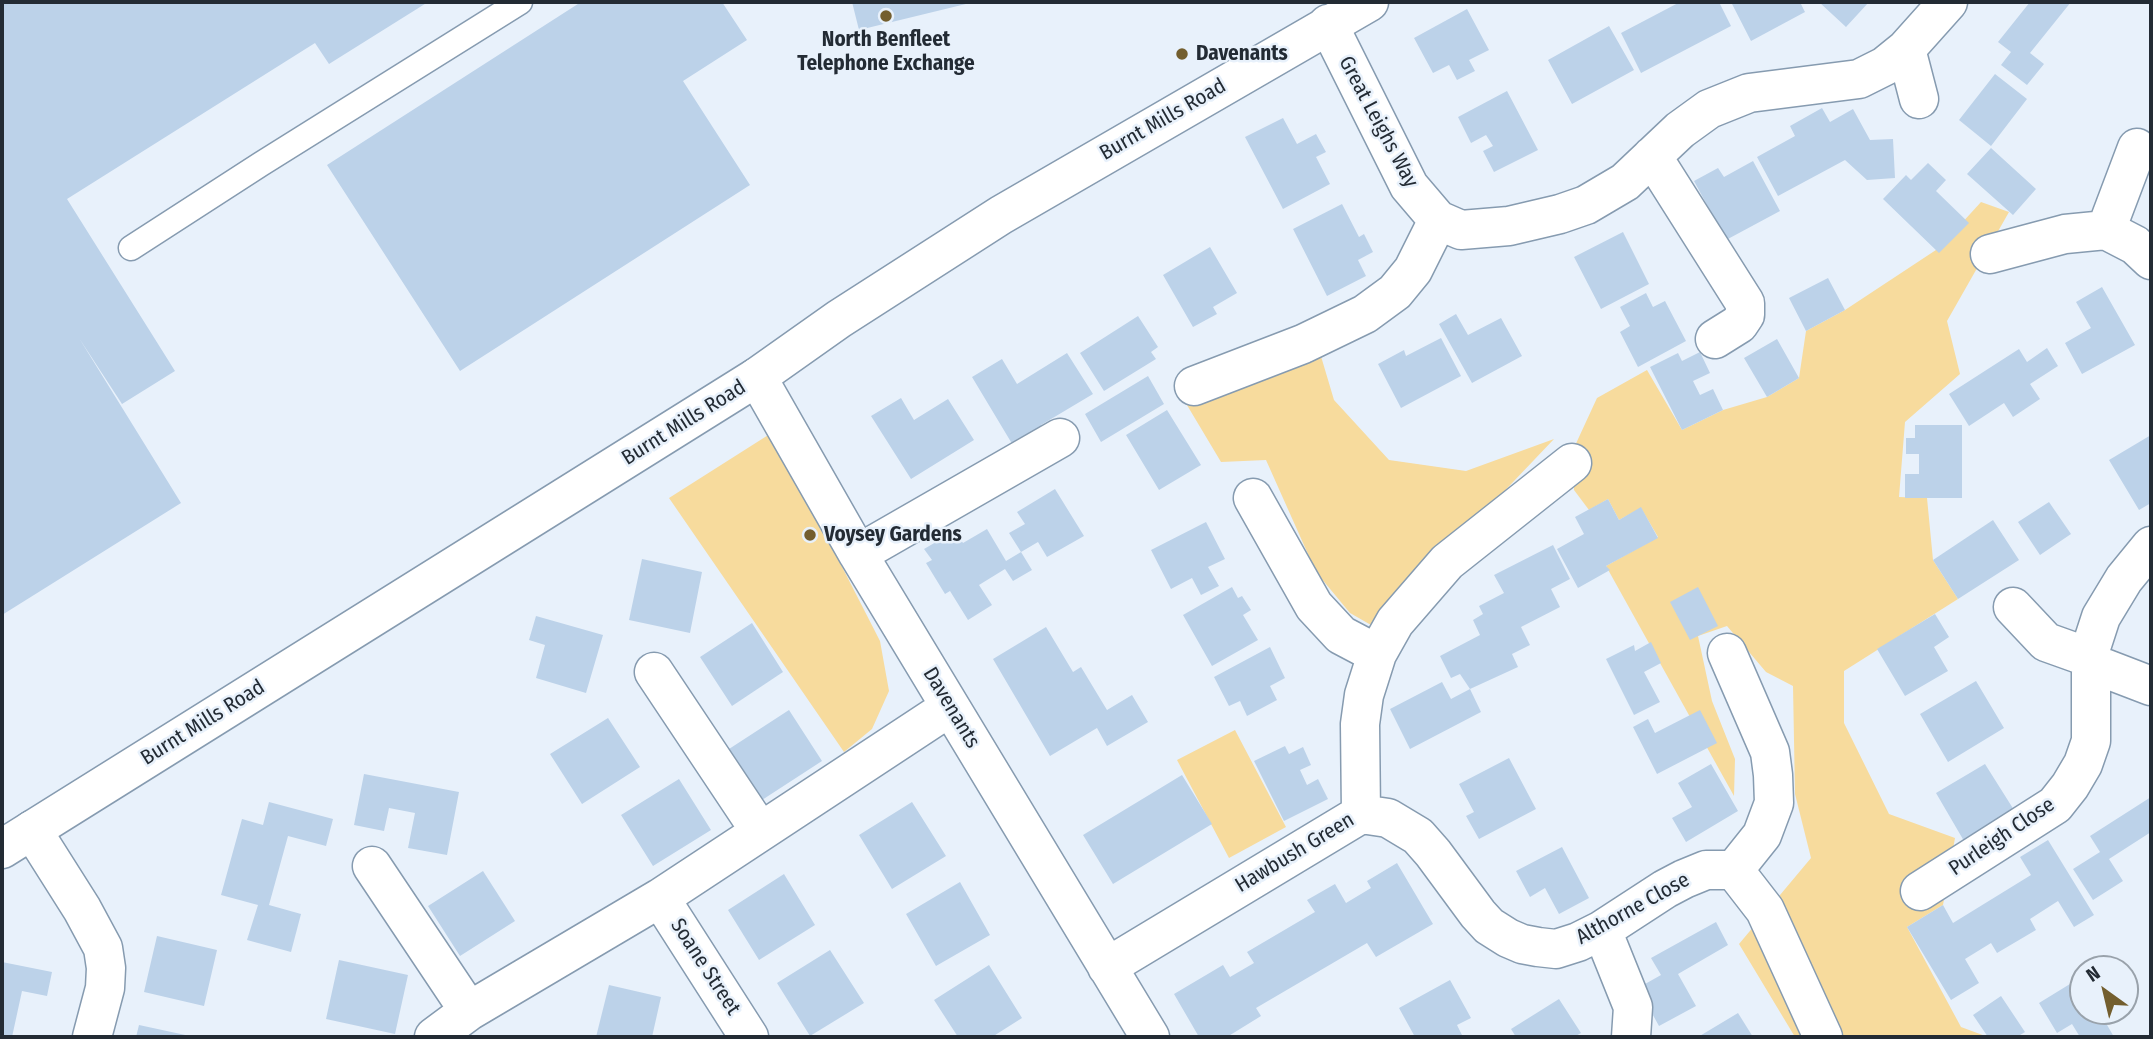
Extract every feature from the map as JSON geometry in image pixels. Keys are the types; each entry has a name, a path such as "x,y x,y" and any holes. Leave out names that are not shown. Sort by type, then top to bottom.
{"street":[{"name":"Burnt Mills Road","path":"17,839 757,377 839,319 1001,215 1369,2"},
{"path":"1194,386 1303,344 1365,314 1395,292 1413,270 1438,220 1461,230 1509,226 1560,214 1604,196 1625,182 1680,130 1709,109 1749,93 1859,79 1885,66 1906,49 1948,2"},
{"name":"Great Leighs Way","path":"1328,24 1409,186 1438,220"},
{"path":"1906,49 1919,99"},
{"path":"2106,230 2137,148"},
{"path":"1652,156 1745,303 1745,315 1739,324 1715,340"},
{"path":"1990,254 2064,234 2106,230 2135,245 2151,260"},
{"name":"Davenants","path":"757,377 858,554 1150,1037"},
{"path":"858,554 1060,438"},
{"name":"Hawbush Green","path":"1107,967 1362,814 1360,724 1364,695 1377,654 1395,622 1447,562 1572,463"},
{"path":"1253,498 1314,606 1341,635 1377,654"},
{"name":"Purleigh Close","path":"1920,891 2054,805 2070,786 2083,764 2091,741 2090,660 2101,617 2124,579 2151,546"},
{"path":"2014,607 2046,642 2151,686"},
{"path":"1727,653 1770,752 1774,803 1762,835 1720,870 1765,910 1824,1037"},
{"path":"654,672 760,831"},
{"path":"434,1037 469,1012 660,898 950,707"},
{"name":"Althorne Close","path":"1362,814 1388,818 1418,836 1489,926 1522,944 1556,948 1578,942 1602,930 1665,889 1720,870"},
{"path":"17,839 82,909 103,948 105,988 92,1037"},
{"path":"372,866 469,1012"},
{"name":"Soane Street","path":"660,898 749,1037"},
{"path":"1602,930 1633,1007 1631,1037"}],"lane":[{"path":"131,248 520,2"}],"shaded area":[{"path":"1981,202 2009,212 1947,321 1960,374 1905,422 1899,497 1927,498 1933,560 1958,599 1844,671 1844,723 1889,814 1955,838 1943,905 1907,927 1961,1027 1988,1037 1795,1037 1739,944 1811,858 1795,794 1793,686 1766,672 1727,626 1698,636 1712,701 1735,759 1734,796 1606,566 1658,537 1641,508 1619,520 1608,499 1589,510 1574,490 1573,450 1597,398 1647,370 1682,430 1723,410 1767,397 1799,378 1806,331 1845,310 1939,248"},
{"path":"1312,326 1334,400 1389,460 1466,471 1554,439 1394,607 1378,629 1350,613 1316,572 1266,460 1221,462 1175,385"},
{"path":"773,432 880,641 889,691 872,729 844,752 669,498"},
{"path":"1235,730 1286,827 1229,858 1177,760"}],"building":[{"path":"2,2 428,2 329,64 315,43 67,199 175,371 122,404 79,338 181,503 2,615"},
{"path":"581,2 722,2 747,40 683,81 750,185 460,371 327,165"},
{"name":"North Benfleet Telephone Exchange","path":"852,2 970,2 970,3 859,30"},
{"path":"1680,2 1719,2 1731,26 1641,73 1621,33"},
{"path":"1731,2 1800,2 1805,12 1751,41"},
{"path":"1819,2 1869,2 1846,27"},
{"path":"2030,2 2071,2 2030,53 2044,64 2027,85 2001,65 2011,52 1998,42"},
{"path":"1467,9 1489,50 1469,60 1475,71 1457,80 1449,65 1433,73 1414,38"},
{"path":"1609,26 1634,70 1572,104 1548,60"},
{"path":"1995,74 2027,99 1991,146 1959,120"},
{"path":"1507,91 1538,150 1494,172 1483,151 1493,146 1486,135 1471,143 1458,117"},
{"path":"1822,108 1830,122 1853,109 1870,140 1893,139 1895,178 1867,180 1845,160 1778,196 1757,157 1795,136 1790,126"},
{"path":"1283,118 1297,144 1316,134 1326,152 1316,157 1330,184 1283,209 1245,137"},
{"path":"1991,148 2036,189 2013,215 1967,174"},
{"path":"1753,161 1780,211 1726,240 1694,181 1718,168 1724,177"},
{"path":"1928,163 1946,180 1936,191 1969,223 1939,253 1883,199 1906,175 1911,180"},
{"path":"1342,204 1359,237 1364,234 1373,252 1358,260 1366,276 1327,296 1293,229"},
{"path":"1623,232 1649,284 1601,309 1574,257"},
{"path":"1210,247 1237,293 1213,307 1217,314 1193,327 1163,275"},
{"path":"1828,278 1845,310 1806,331 1789,298"},
{"path":"2102,287 2135,345 2082,374 2065,343 2091,328 2076,302"},
{"path":"1646,293 1653,307 1665,301 1686,341 1638,367 1620,332 1630,326 1620,307"},
{"path":"1456,314 1468,335 1501,318 1522,356 1472,383 1439,324"},
{"path":"1138,316 1158,347 1151,352 1156,359 1104,391 1080,353"},
{"path":"1441,338 1461,376 1401,408 1378,364 1404,350 1406,356"},
{"path":"1777,339 1799,378 1767,397 1744,358"},
{"path":"2047,348 2058,366 2030,384 2040,399 2013,417 2004,403 1969,426 1949,394 2019,349 2027,362"},
{"path":"1700,352 1710,373 1693,381 1700,395 1713,389 1723,410 1682,430 1650,367 1678,353 1682,361"},
{"path":"1067,353 1093,394 1041,425 1047,434 1017,452 972,377 1002,359 1017,384"},
{"path":"1148,376 1164,404 1101,442 1085,414"},
{"path":"901,398 914,420 948,399 974,440 911,479 871,416"},
{"path":"1167,410 1201,465 1159,490 1126,435"},
{"path":"1915,425 1962,425 1962,498 1905,498 1905,474 1919,474 1919,454 1906,454 1906,438 1915,438"},
{"path":"2151,435 2151,503 2139,510 2109,460"},
{"path":"1055,489 1084,536 1047,557 1038,542 1021,552 1009,533 1025,524 1017,512"},
{"path":"1608,499 1619,520 1641,507 1658,538 1606,566 1610,570 1578,588 1557,549 1584,534 1575,517"},
{"path":"2049,502 2071,534 2040,555 2018,522"},
{"path":"1993,520 2019,560 1958,599 1933,560"},
{"path":"1206,522 1225,559 1208,567 1219,586 1201,595 1192,578 1171,589 1151,550"},
{"path":"987,529 1006,561 1021,552 1032,570 1013,581 1005,569 979,585 992,605 968,620 950,591 945,594 926,563 932,560 924,549 955,531 963,543"},
{"path":"1553,545 1570,579 1551,589 1560,607 1521,627 1530,645 1512,654 1518,667 1470,689 1460,674 1451,678 1440,656 1480,635 1473,620 1483,614 1479,606 1504,593 1494,575"},
{"path":"642,559 702,572 690,633 629,620"},
{"path":"1232,587 1238,598 1242,596 1251,610 1243,615 1258,640 1212,666 1183,615"},
{"path":"1698,587 1718,626 1690,640 1670,602"},
{"path":"1935,614 1949,637 1934,647 1948,671 1905,696 1877,649"},
{"path":"536,616 603,635 586,693 536,678 545,645 529,640"},
{"path":"752,623 783,672 732,706 700,657"},
{"path":"1046,627 1073,672 1081,667 1107,710 1132,695 1148,722 1107,746 1097,728 1050,756 993,659"},
{"path":"1651,642 1661,663 1644,672 1660,702 1634,715 1606,659 1634,645 1635,651"},
{"path":"1270,647 1285,678 1270,686 1277,700 1247,716 1240,701 1229,706 1214,677"},
{"path":"1976,681 2004,728 1948,762 1920,714"},
{"path":"1442,682 1451,699 1470,689 1481,712 1410,749 1390,709"},
{"path":"789,710 822,761 762,800 729,749"},
{"path":"1700,710 1717,743 1657,774 1633,727 1648,719 1655,733"},
{"path":"608,718 640,767 582,804 550,754"},
{"path":"1285,746 1289,754 1303,747 1311,765 1300,770 1307,785 1318,779 1328,799 1284,821 1254,761"},
{"path":"1509,758 1536,809 1479,839 1466,816 1474,812 1459,784"},
{"path":"1711,764 1738,811 1686,842 1672,818 1692,807 1678,783"},
{"path":"1985,764 2014,810 1964,841 1936,793"},
{"path":"364,774 459,792 447,855 408,848 415,813 389,808 384,831 354,825"},
{"path":"1182,775 1212,824 1113,884 1083,835"},
{"path":"679,779 711,830 653,866 621,815"},
{"path":"2151,797 2151,832 2109,859 2123,881 2093,900 2073,869 2100,852 2090,836"},
{"path":"269,802 333,819 326,846 288,836 269,905 301,914 291,952 247,940 258,905 221,895 242,819 263,825"},
{"path":"912,802 946,856 892,889 859,835"},
{"path":"2048,840 2094,915 2074,927 2058,901 2030,919 2036,930 1997,953 1991,943 1965,959 1979,983 1951,1000 1907,927 1943,905 1953,923 2031,875 2020,857"},
{"path":"1562,847 1589,898 1559,914 1545,888 1530,897 1516,871"},
{"path":"1397,863 1433,924 1376,957 1367,943 1256,1008 1261,1016 1227,1037 1199,1037 1174,994 1223,965 1230,977 1254,963 1247,952 1315,912 1307,900 1335,884 1346,903 1371,888 1367,881"},
{"path":"483,871 515,921 460,956 428,906"},
{"path":"784,874 815,925 759,960 728,910"},
{"path":"960,882 990,935 936,966 906,914"},
{"path":"1716,922 1728,945 1678,974 1696,1006 1659,1026 1638,988 1661,975 1651,958"},
{"path":"157,936 217,950 204,1006 144,992"},
{"path":"830,950 864,1003 810,1036 777,983"},
{"path":"339,960 408,975 395,1034 326,1019"},
{"path":"2,962 52,972 47,996 22,991 12,1037 2,1037"},
{"path":"989,965 1022,1018 992,1037 958,1037 934,1000"},
{"path":"1450,980 1471,1018 1457,1025 1463,1037 1415,1037 1399,1008"},
{"path":"609,985 661,997 652,1037 596,1037"},
{"path":"2069,985 2070,1025 2057,1033 2039,1003"},
{"path":"2001,996 2025,1032 2017,1037 1988,1037 1973,1015"},
{"path":"1559,999 1581,1033 1574,1037 1516,1037 1511,1029"},
{"path":"1738,1013 1753,1037 1698,1037"},
{"path":"139,1025 190,1036 190,1037 136,1037"},
{"path":"2073,1025 2107,1025 2114,1037 2080,1037"}],"place":[{"name":"North Benfleet Telephone Exchange","path":"886,16"},
{"name":"Davenants","path":"1182,54"},
{"name":"Voysey Gardens","path":"810,535"}]}
